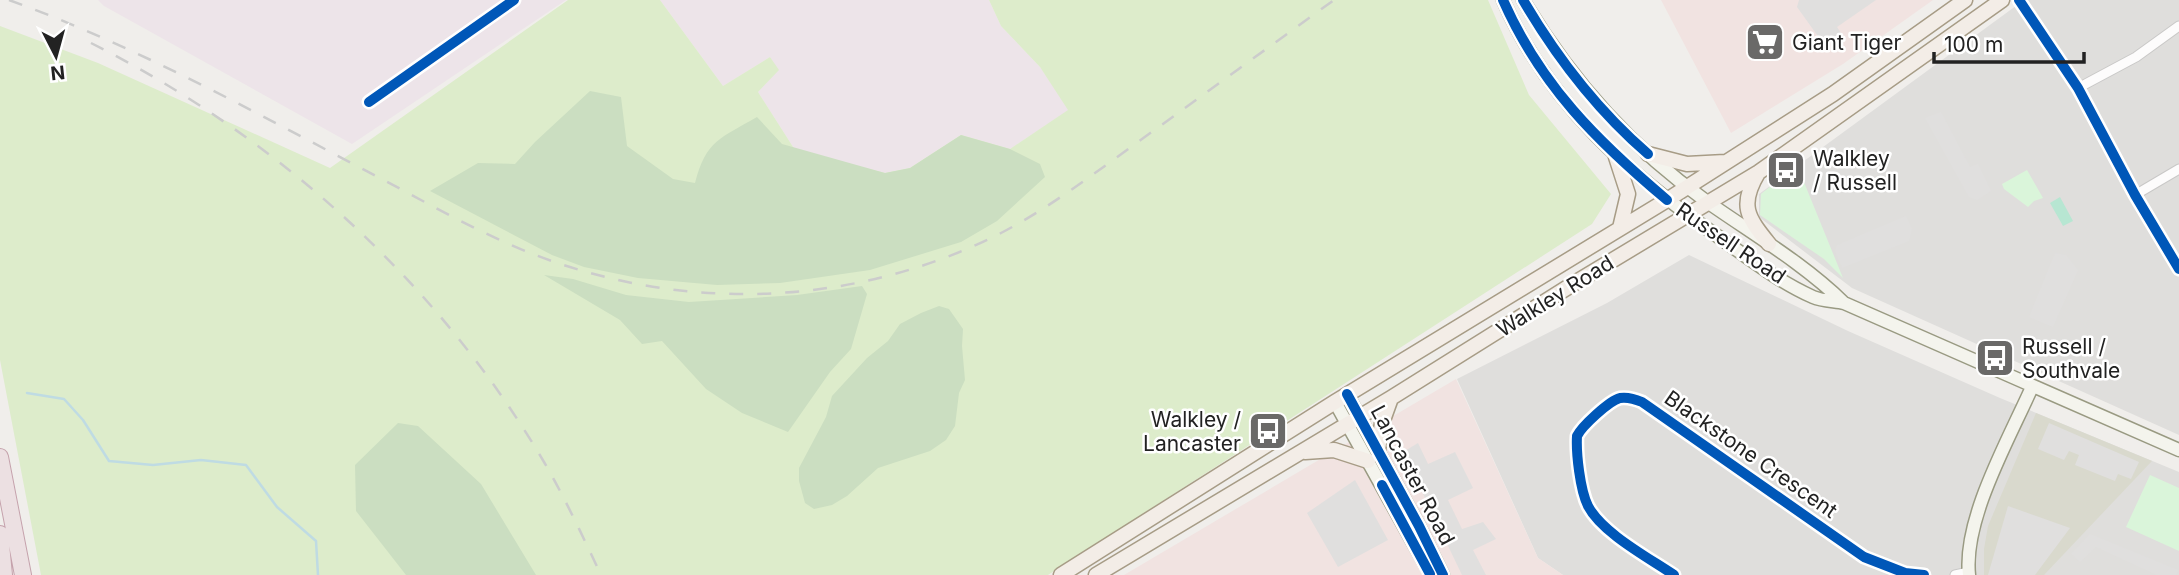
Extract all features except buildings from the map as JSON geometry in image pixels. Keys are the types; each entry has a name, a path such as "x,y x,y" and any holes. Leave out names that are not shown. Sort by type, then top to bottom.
{"highway":[{"path":"0,457 23,575"},
{"path":"0,534 4,575"}],"main road":[{"name":"Russell Road","path":"1503,0 1522,42 1578,118 1616,157 1686,215 1759,265 1814,297 1844,303 2179,450"},
{"name":"Russell Road","path":"1523,0 1546,38 1579,83 1621,130 1687,187 1823,282 1844,303"},
{"name":"Walkley Road","path":"1061,575 1341,398 1668,200 1833,94 1965,0"},
{"name":"Walkley Road","path":"1096,575 1301,453 1759,172 2003,0"},
{"path":"1648,154 1687,164 1726,162"},
{"path":"1616,157 1628,194 1620,228"},
{"path":"1759,172 1751,185 1746,203 1753,224 1769,244"},
{"path":"1969,573 1971,532 1978,509 2032,387"},
{"name":"Lancaster Road","path":"1341,398 1373,456 1431,575"},
{"path":"1301,453 1334,450 1373,456 1391,398"},
{"name":"Lancaster Road","path":"1373,456 1443,575"}],"street":[{"path":"369,102 514,0"},
{"path":"2019,0 2078,88 2135,195 2179,269"},
{"path":"2078,88 2136,57 2179,26"},
{"path":"2135,195 2179,169"},
{"name":"Blackstone Crescent","path":"1674,575 1605,527 1588,506 1576,454 1577,436 1612,402 1620,398 1633,398 1642,402 1864,557 1905,573 1924,575"},
{"path":"1955,575 1969,573"}],"shaded area":[{"path":"98,0 566,0 352,144 104,6"},
{"path":"660,0 989,0 1001,26 1040,67 1069,110 1010,149 961,135 910,168 885,173 795,150 758,92 778,70 770,57 723,86"},
{"path":"1661,0 1933,0 1843,64 1731,133"},
{"path":"1799,0 1876,0 1837,27 1843,36 1825,46 1797,7"},
{"path":"2024,0 2179,0 2179,435 1852,288 1759,217 1759,194"},
{"path":"1941,112 1970,167 1978,164 1991,191 1977,200 1969,197 1925,118"},
{"path":"1906,216 1912,229 1909,241 1842,268 1835,251 1837,245"},
{"path":"2055,253 2066,255 2078,270 2053,327 2029,317"},
{"path":"1689,255 1848,331 2179,472 2179,575 1563,575 1538,558 1457,379 1607,303"},
{"path":"1456,379 1538,558 1563,575 1124,575"},
{"path":"2036,413 2152,461 2044,575 1984,575 1984,549 1988,526"},
{"path":"2049,423 2139,462 2131,479 2118,474 2115,481 2075,465 2079,455 2069,451 2064,460 2038,449"},
{"path":"1418,443 1428,464 1455,452 1473,488 1448,500 1462,529 1483,522 1496,539 1473,550 1486,575 1462,575 1403,452"},
{"path":"1355,480 1388,540 1338,567 1307,513"},
{"path":"2008,506 2070,528 2035,575 1988,575"},
{"path":"2090,534 2178,570 2176,575 2157,575 2096,547 2080,562 2071,554"}],"green space":[{"path":"568,0 660,0 723,86 770,57 779,70 758,92 795,150 885,173 910,168 961,135 1010,149 1068,110 1040,67 1001,26 989,0 1488,0 1529,95 1611,194 1592,224 1048,575 41,575 0,360 0,26 98,63 330,168"},
{"path":"590,91 621,97 627,146 673,179 695,183 710,149 724,136 757,117 782,144 885,173 910,168 961,135 1010,149 1040,164 1045,177 997,221 961,242 870,270 780,283 717,285 638,278 584,267 552,255 430,191 478,163 515,164"},
{"path":"1797,165 1843,278 1824,259 1760,215 1761,194"},
{"path":"2027,170 2043,198 2028,207 2004,189 2002,184"},
{"path":"2060,197 2073,221 2063,226 2050,203"},
{"path":"544,275 573,279 626,295 689,302 797,295 862,286 867,294 851,349 830,372 788,432 742,413 706,389 662,341 642,344 620,320"},
{"path":"939,306 949,309 963,329 965,380 959,393 955,426 946,440 930,451 878,468 847,496 832,505 814,509 805,503 799,481 799,468 826,417 832,396 867,358 888,341 900,324"},
{"path":"398,423 418,426 481,484 536,575 406,575 356,511 355,465"},
{"path":"2150,475 2179,488 2179,551 2126,527"}],"waterway":[{"path":"27,393 64,399 83,420 109,461 153,465 201,460 246,465 277,507 316,541 318,575"}],"railway":[{"path":"9,0 149,59 519,249 570,267 624,281 678,290 733,294 843,286 950,256 1001,233 1073,189 1334,0"},
{"path":"91,43 159,80 225,122 288,169 347,220 403,275 455,334 502,396 552,476 601,575"}],"cycle path":[{"path":"369,102 514,0"},
{"path":"1503,0 1518,31 1553,86 1594,133 1667,200"},
{"path":"1523,0 1579,82 1612,120 1648,154"},
{"path":"2019,0 2078,88 2135,195 2179,269"},
{"path":"1347,394 1443,575"},
{"path":"1674,575 1604,526 1585,499 1579,471 1577,436 1596,414 1620,398 1642,402 1864,557 1905,573 1924,575"},
{"path":"1382,485 1430,574"}],"place":[{"name":"Giant Tiger","path":"1765,42"},
{"name":"Walkley / Russell","path":"1786,170"},
{"name":"Russell / Southvale","path":"1995,358"},
{"name":"Walkley / Lancaster","path":"1268,431"}]}
